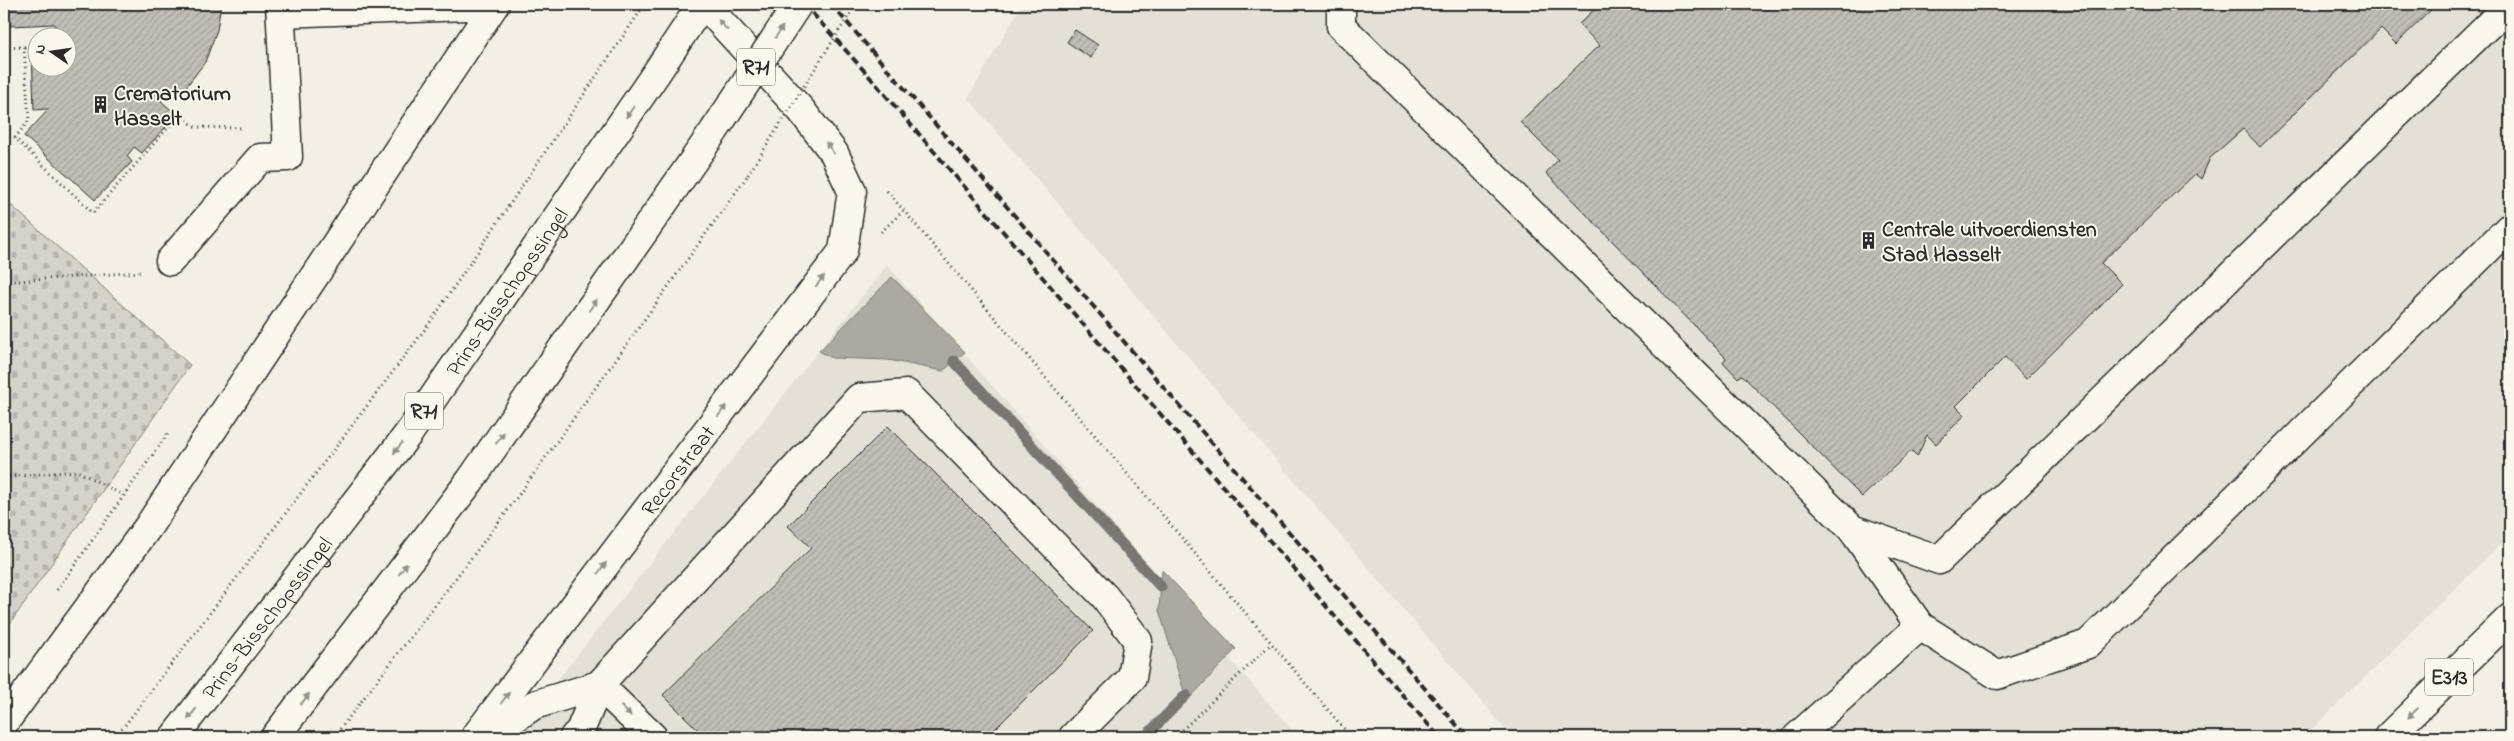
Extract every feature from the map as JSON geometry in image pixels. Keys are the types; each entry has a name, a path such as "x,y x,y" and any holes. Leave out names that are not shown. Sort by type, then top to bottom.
{"main road":[{"path":"170,261 260,158 288,157 280,9 494,4"},
{"path":"4,723 148,527 494,4"},
{"name":"Prins-Bisschopssingel","path":"174,737 409,433 703,4 802,110 834,153 852,191"},
{"name":"R71","path":"276,737 470,481 714,131 798,4"},
{"path":"1341,4 1342,26 1852,530 1920,626 1997,675 2088,644 2510,227"},
{"path":"1852,530 1940,560 2510,4"},
{"name":"Recorstraat","path":"476,737 843,251 852,191"},
{"path":"574,737 580,731 599,685 859,398 906,394 1104,597 1138,641 1132,678 1073,737"},
{"name":"E313","path":"2388,737 2510,618"},
{"path":"1797,737 1920,626"},
{"path":"487,737 534,705 599,685"},
{"path":"599,685 652,737"}],"path":[{"path":"116,737 429,324 645,4"},
{"path":"334,737 506,514 748,174 856,4"},
{"path":"4,48 28,46"},
{"path":"24,47 29,120 15,138 93,213 180,114 195,127 285,128"},
{"path":"885,189 1351,737"},
{"path":"4,282 158,271 170,261"},
{"path":"4,477 77,471 123,494"},
{"path":"4,506 8,537 4,560"},
{"path":"1175,737 1270,644"}],"shaded area":[{"path":"1022,4 2510,4 2510,535 2304,737 1512,737 968,98"},
{"path":"887,265 1298,737 512,737"},
{"path":"892,277 965,352 943,371 888,360 832,358 819,351"},
{"path":"1162,570 1236,649 1187,701 1159,610"}],"green space":[{"path":"4,199 190,365 4,632"}],"building":[{"name":"Crematorium Hasselt","path":"9,4 221,4 217,30 205,62 180,95 171,88 161,101 177,115 142,153 134,147 127,156 132,162 95,200 24,136 49,109 34,110 33,78 78,78 78,28 55,28 55,24 10,26"},
{"name":"Centrale uitvoerdiensten Stad Hasselt","path":"1600,4 2433,4 2435,6 2396,44 2381,29 2260,147 2243,129 2210,158 2201,179 2195,174 2101,263 2122,284 2026,379 2005,357 1956,406 1965,415 1936,444 1927,435 1917,457 1911,451 1862,497 1742,375 1738,378 1723,362 1726,358 1546,173 1558,160 1520,122 1600,46 1579,24"},
{"path":"1075,30 1098,45 1091,58 1067,42"},
{"path":"888,426 1093,631 987,737 705,737 663,695 811,548 788,526"}],"waterway":[{"path":"954,361 1161,587"},
{"path":"1145,737 1186,695"}],"railway":[{"path":"804,4 868,75 1439,737"},
{"path":"831,4 1467,737"}],"place":[{"name":"Crematorium Hasselt","path":"100,105"},
{"name":"Centrale uitvoerdiensten Stad Hasselt","path":"1868,241"}]}
